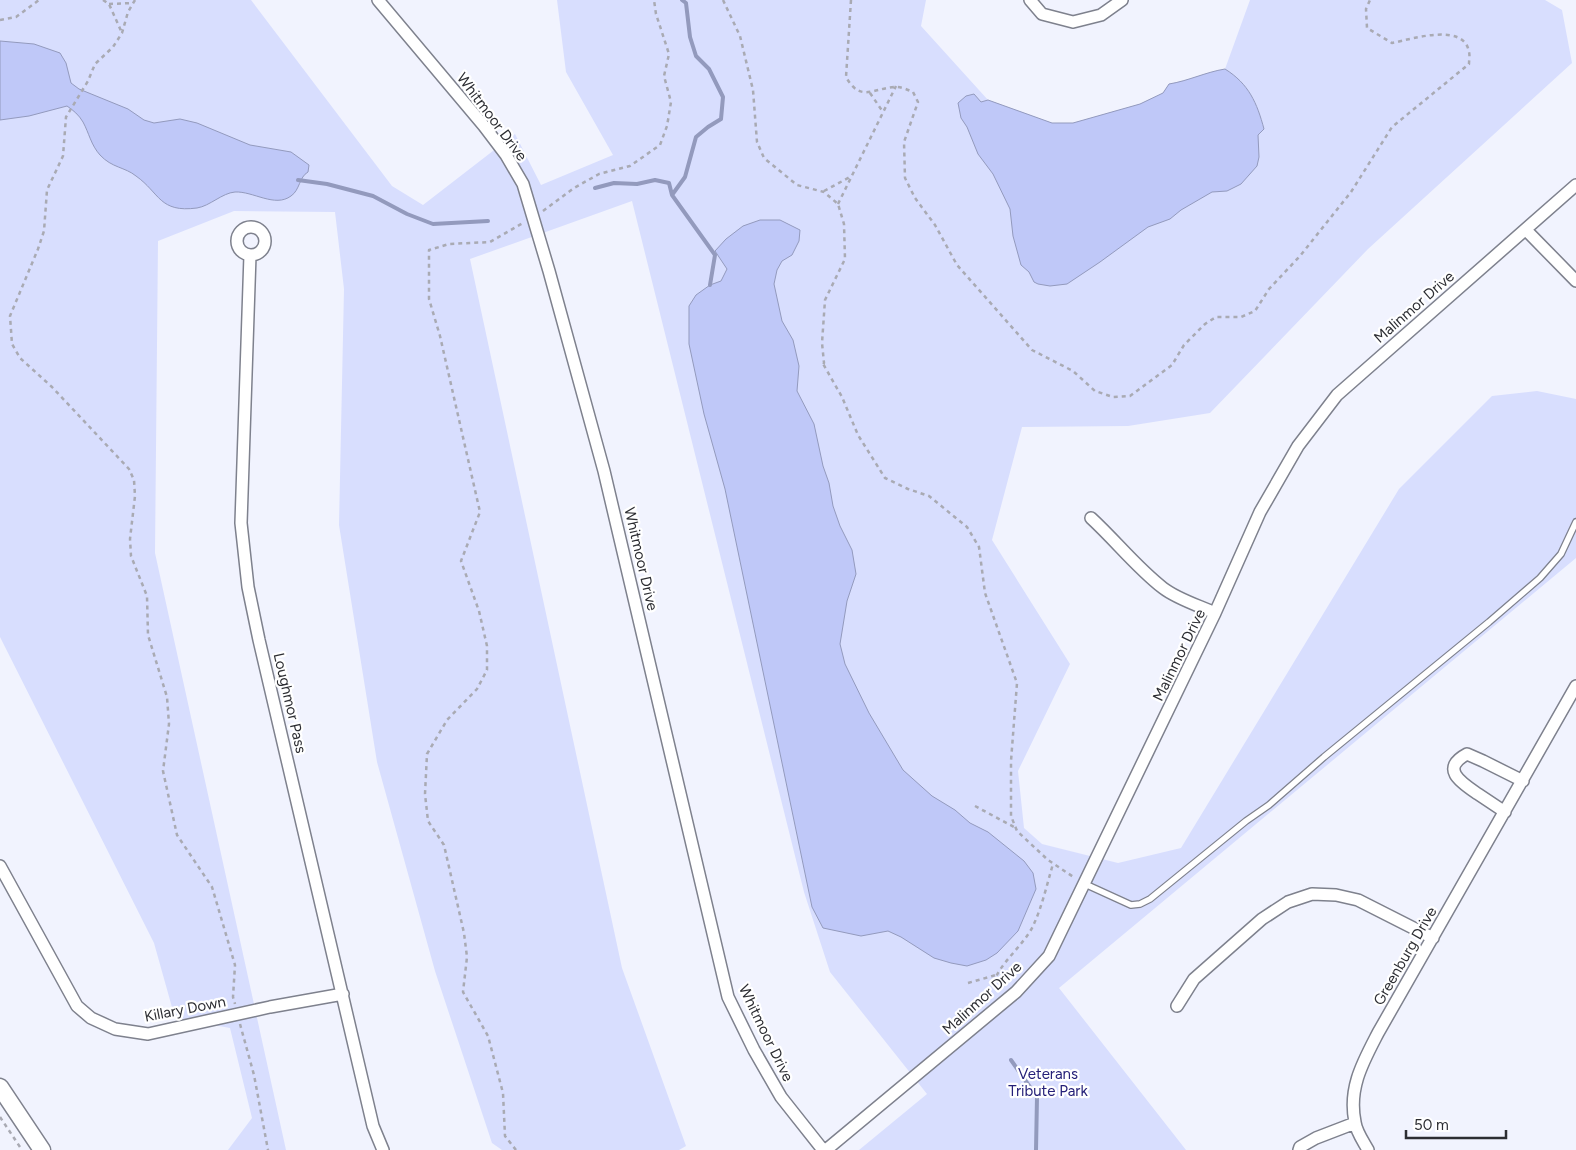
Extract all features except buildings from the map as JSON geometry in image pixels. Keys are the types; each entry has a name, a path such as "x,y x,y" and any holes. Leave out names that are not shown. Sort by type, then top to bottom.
{"main road":[{"path":"0,1087 42,1150"}],"street":[{"name":"Whitmoor Drive","path":"378,0 484,126 506,155 523,184 604,471 728,997 754,1050 781,1097 825,1150"},
{"path":"1030,0 1042,14 1073,22 1101,15 1122,0"},
{"name":"Malinmor Drive","path":"825,1150 1016,992 1049,956 1216,613 1260,512 1298,446 1337,394 1576,185"},
{"path":"1526,230 1576,281"},
{"name":"Loughmor Pass","path":"250,254 241,523 248,587 373,1126 382,1150"},
{"path":"1091,518 1138,567 1165,590 1216,613"},
{"name":"Greenburg Drive","path":"1368,1150 1355,1123 1355,1080 1378,1033 1576,686"},
{"path":"1504,812 1464,785 1455,775 1454,766 1458,759 1467,754 1522,781"},
{"name":"Killary Down","path":"0,866 76,1006 91,1018 114,1029 148,1034 237,1014 343,994"},
{"path":"1177,1006 1194,979 1262,919 1288,902 1312,894 1336,894 1358,900 1433,938"},
{"path":"1299,1150 1300,1147 1316,1138 1355,1123"}],"lane":[{"path":"1084,884 1131,905 1140,904 1150,899 1193,863 1275,800 1540,578 1561,554 1576,522"}],"path":[{"path":"0,20 16,17 39,0"},
{"path":"103,0 108,4 122,33"},
{"path":"516,1150 505,1136 503,1093 488,1036 463,992 467,957 464,933 444,845 428,821 425,794 427,754 447,720 477,689 487,670 487,646 479,611 461,562 480,512 440,336 429,299 429,250 449,244 490,242 533,218 574,188 599,174 630,166 660,145 668,126 670,102 664,76 669,54 656,14 654,0"},
{"path":"723,0 740,36 753,90 757,142 764,158 797,185 824,192 838,204 844,224 845,259 825,300 822,343 824,363 822,362 842,397 858,435 885,478 929,496 966,527 979,547 986,592 1017,683 1011,761 1012,816 1017,831 1053,864 1084,884"},
{"path":"851,0 846,77 851,86 862,92 870,93 896,86 914,92 918,102 904,142 905,178 915,198 935,225 957,265 1032,350 1073,372 1095,391 1114,397 1130,396 1172,365 1184,345 1205,324 1216,318 1241,317 1255,311 1269,289 1300,256 1351,192 1392,127 1469,64 1469,51 1465,42 1456,36 1442,33 1392,43 1367,28 1366,9 1370,0"},
{"path":"108,4 134,1"},
{"path":"134,1 128,12 122,33 113,47 95,64 88,81 66,117 63,156 47,190 44,231 10,316 10,331 12,344 20,358 52,387 129,469 134,480 135,496 130,539 131,556 147,596 148,635 166,697 169,724 162,771 177,835 212,887 235,965 233,997 254,1075 268,1150"},
{"path":"838,204 896,86"},
{"path":"870,93 884,112"},
{"path":"824,192 852,176"},
{"path":"975,806 1016,827"},
{"path":"994,983 996,975 1016,952 1033,927 1053,864"},
{"path":"968,983 996,975"},
{"path":"0,1117 22,1150"}],"green space":[{"name":"Veterans Tribute Park","path":"0,0 251,0 392,186 423,205 515,134 541,185 613,155 566,72 557,0 926,0 921,26 988,100 1052,123 1073,123 1140,104 1163,93 1169,84 1225,69 1250,0 1545,0 1562,10 1572,63 1368,249 1210,413 1128,426 1022,427 992,540 1070,664 1018,771 1024,828 1042,844 1118,863 1181,848 1399,489 1492,396 1537,391 1576,399 1576,558 1059,988 1186,1150 859,1150 927,1094 830,972 804,892 632,201 470,259 622,968 686,1146 679,1150 502,1150 492,1143 435,971 377,762 339,525 344,289 335,212 234,211 158,241 155,553 286,1150 228,1150 252,1118 230,1028 175,1018 154,943 0,637"}],"shaded area":[{"path":"0,41 34,44 60,53 66,63 71,83 79,89 128,109 144,120 154,123 180,119 197,123 250,145 291,152 309,165 308,172 294,193 285,199 271,200 242,192 235,192 197,208 184,209 167,205 136,176 109,162 100,155 94,147 81,119 67,106 29,116 0,120"},
{"path":"1225,69 1240,81 1251,95 1264,129 1258,135 1259,157 1257,166 1241,184 1227,191 1212,192 1181,210 1170,219 1148,227 1067,284 1050,286 1034,282 1029,272 1021,265 1013,236 1010,209 993,174 978,154 967,127 961,118 958,103 966,96 974,94 981,102 988,100 1052,123 1073,123 1140,104 1163,93 1169,84"},
{"path":"760,220 780,220 800,230 799,241 792,255 782,261 777,270 774,284 782,321 793,340 799,366 797,391 814,424 833,506 840,526 852,550 856,574 847,601 840,644 845,664 869,713 903,770 932,796 955,810 970,823 988,832 1024,861 1033,873 1036,889 1018,931 997,953 986,960 967,966 934,958 888,931 861,936 823,928 812,907 725,489 704,414 689,344 689,306 696,295 710,285 721,281 727,269 715,251 726,239 743,226"}],"waterway":[{"path":"672,195 685,177 696,137 721,119 723,97 709,69 696,56 690,37 686,3 682,0"},
{"path":"298,180 327,184 373,196 407,214 433,224 488,221"},
{"path":"595,188 614,183 637,184 655,180 669,183 672,195 715,255 710,285"},
{"path":"1011,1060 1037,1097 1036,1150"}]}
